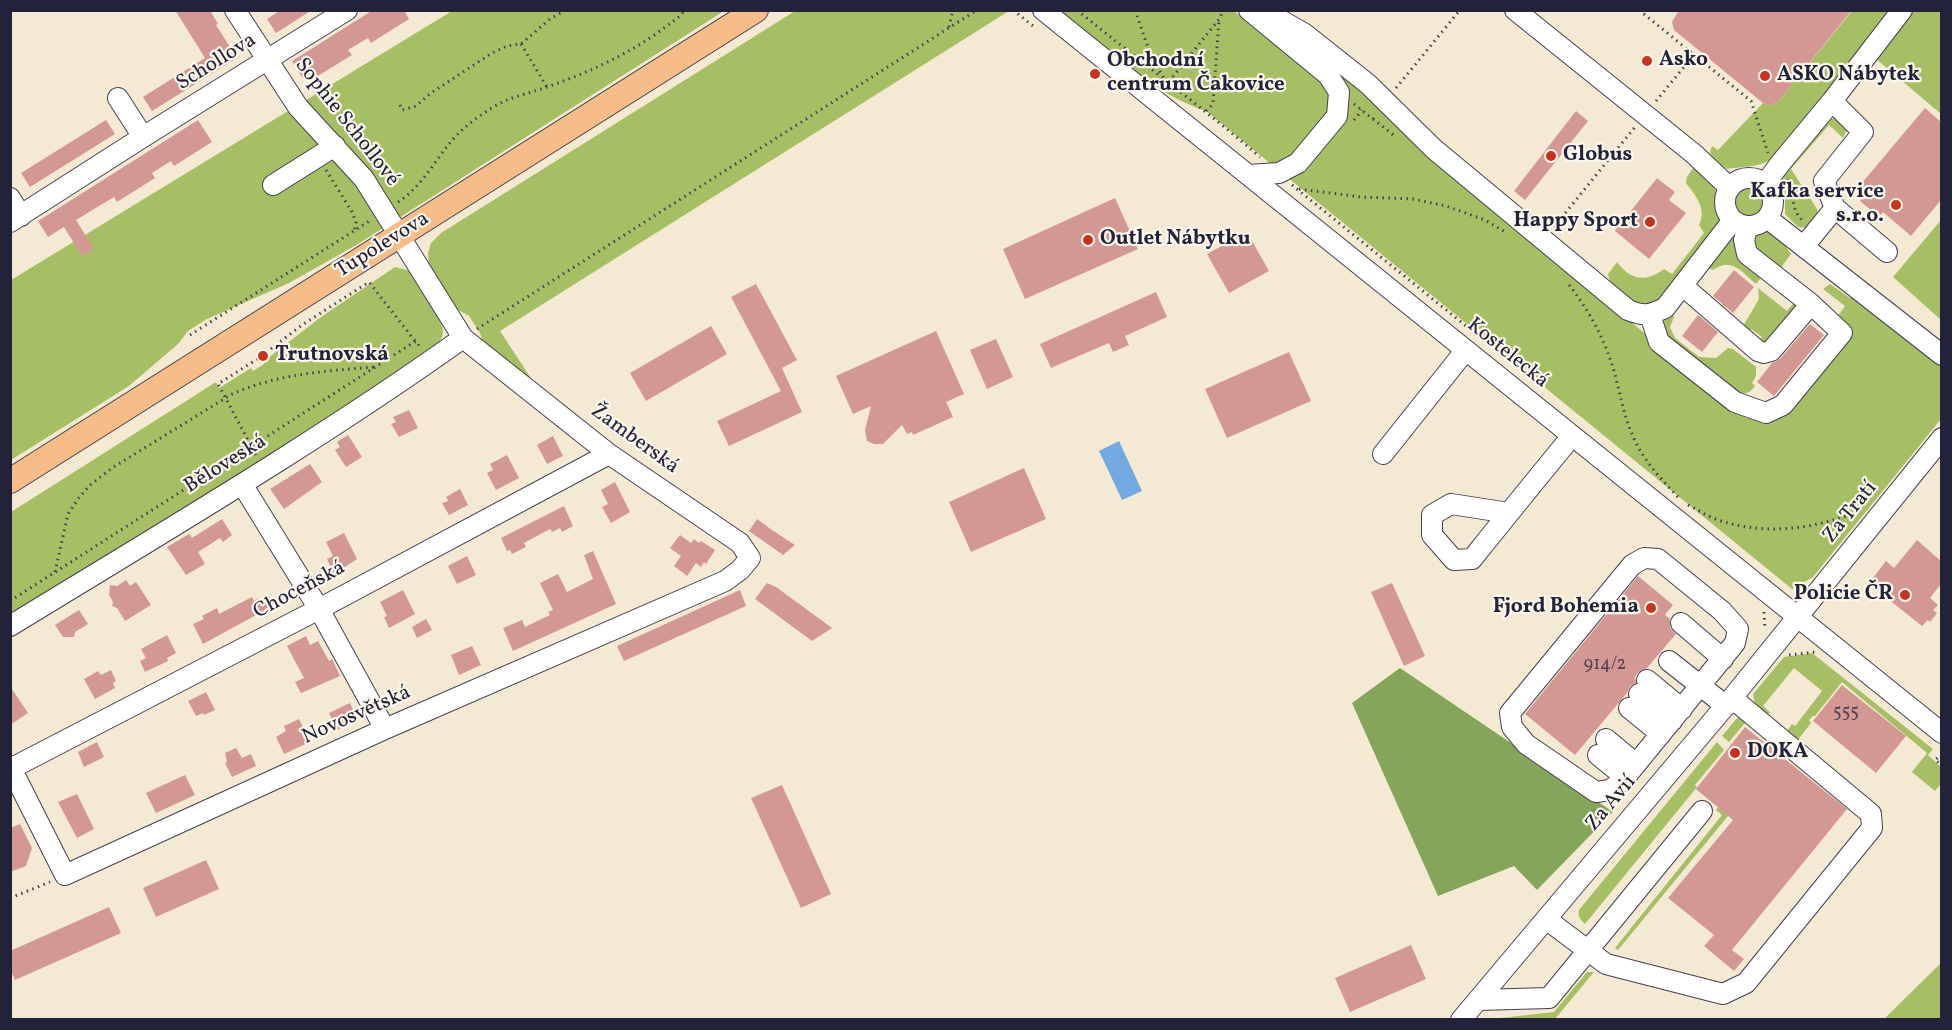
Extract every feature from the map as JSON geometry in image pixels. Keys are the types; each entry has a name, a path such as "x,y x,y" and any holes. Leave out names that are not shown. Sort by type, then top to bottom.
{"main road":[{"name":"Tupolevova","path":"10,481 756,10"}],"street":[{"name":"Sophie Schollové","path":"235,10 298,107 364,179 463,338"},
{"name":"Schollova","path":"10,198 16,219 347,10"},
{"name":"Kostelecká","path":"1043,10 1941,733"},
{"path":"1248,175 1279,173 1298,163 1336,116 1339,92 1328,75 1249,10"},
{"path":"1263,10 1305,34 1368,84 1434,149 1628,310 1650,315 1665,308 1741,223"},
{"path":"1515,10 1646,114 1730,188"},
{"path":"1765,184 1902,10"},
{"path":"118,99 143,137"},
{"path":"1832,101 1863,132 1824,181 1835,208 1887,252"},
{"path":"273,185 335,146"},
{"path":"1650,315 1659,342 1735,402 1766,413 1783,405 1842,333 1810,304 1747,254 1741,223 1726,208 1726,194 1735,182 1750,178 1765,184 1773,197 1771,212 1767,218 1756,225 1741,223"},
{"path":"1810,239 1835,208"},
{"path":"1767,218 1810,239 1941,355"},
{"path":"1683,286 1758,351 1764,353 1772,351 1810,304"},
{"name":"Běloveská","path":"10,626 242,484 463,338"},
{"name":"Žamberská","path":"463,338 609,454 740,543 750,558 740,570 725,581"},
{"path":"1383,454 1465,351"},
{"path":"1509,513 1572,436"},
{"name":"Za Tratí","path":"1798,618 1941,438"},
{"name":"Choceňská","path":"11,767 319,609 609,454"},
{"path":"242,484 319,609 385,729"},
{"path":"1644,558 1658,560 1722,611 1738,629 1735,643 1702,685 1630,770 1610,790 1596,792 1526,744 1512,727 1510,713 1632,566 1644,558"},
{"name":"Novosvětská","path":"65,875 385,729 725,581"},
{"name":"Za Avií","path":"1461,1020 1798,618"},
{"path":"1681,623 1723,659"},
{"path":"1546,919 1606,964 1723,994 1746,983 1872,828 1870,814 1729,702 1669,661"},
{"path":"1672,721 1638,694 1672,721"},
{"path":"1602,747 1630,770"},
{"path":"11,767 65,875"},
{"path":"1478,1000 1548,998 1702,811"}],"path":[{"path":"400,105 402,110 416,106 431,93 492,53 507,46 521,44 530,34 566,10"},
{"path":"396,204 409,195 450,142 465,127 494,106 521,94 582,74 618,57 654,35 681,16 685,10"},
{"path":"949,27 953,10"},
{"path":"463,338 976,10"},
{"path":"1077,10 1167,84 1206,111 1320,207"},
{"path":"1136,10 1150,53 1167,84"},
{"path":"1206,111 1213,104 1220,18 1223,10"},
{"path":"1386,101 1460,10"},
{"path":"1639,10 1751,101 1770,158 1785,170 1793,191 1796,215 1810,239"},
{"path":"1167,84 1220,18"},
{"path":"521,44 547,87"},
{"path":"1549,233 1698,50"},
{"path":"1297,189 1361,197 1413,199 1446,206 1485,220 1516,238"},
{"path":"190,334 371,220"},
{"path":"1566,280 1586,306 1602,340 1614,370 1621,405 1632,436 1652,469 1683,503 1716,519 1754,529 1789,529 1810,526 1867,508"},
{"path":"264,469 218,384 259,358 302,325 369,282 416,341 429,362"},
{"path":"10,601 416,341"},
{"path":"55,572 68,514 89,486 112,468 225,398 247,387 299,374 376,367"},
{"path":"1766,658 1815,652 1824,659"},
{"path":"1941,754 1935,760 1941,765"},
{"path":"10,898 65,875"}],"green space":[{"path":"452,11 724,11 358,244 289,283 207,319 188,331 178,344 129,386 11,460 11,280"},
{"path":"795,11 1009,11 500,331 540,392 484,346 480,333 469,316 453,307 429,267 428,253 431,243 441,233"},
{"path":"1058,11 1234,11 1253,27 1265,15 1389,111 1434,162 1746,418 1777,420 1844,338 1839,314 1845,306 1823,289 1830,284 1850,298 1859,298 1941,363 1941,419 1813,577 1792,589 1206,111 1165,93 1147,81"},
{"path":"1852,11 1892,11 1774,157 1758,165 1727,169 1713,158 1710,152 1712,146 1718,150 1763,103 1770,105 1777,103"},
{"path":"1913,11 1941,11 1941,114 1875,58"},
{"path":"1836,118 1847,129 1843,138 1829,125 1791,169 1817,209 1818,215 1807,228 1798,227 1785,214 1785,196 1781,177 1826,122"},
{"path":"1695,165 1714,180 1720,222 1656,302 1642,304 1634,302 1614,288 1610,281 1608,274 1617,262 1633,276 1645,278 1664,269 1672,274 1704,233 1699,225 1701,208 1686,183"},
{"path":"1749,184 1761,190 1767,202 1761,214 1749,220 1737,214 1731,202 1737,190"},
{"path":"1941,220 1941,320 1893,277"},
{"path":"1768,231 1778,236 1791,254 1780,269 1766,256 1759,255 1751,242 1753,236"},
{"path":"1736,234 1764,274 1756,284 1731,265 1720,266 1713,270 1708,268 1730,238"},
{"path":"395,267 411,271 439,318 443,334 432,352 11,620 11,512 216,382 219,388 251,368 253,371 264,364 263,362 321,317"},
{"path":"1758,288 1787,311 1796,300 1799,306 1773,343 1755,346 1762,337 1751,329 1744,338 1742,328 1759,299"},
{"path":"1671,313 1674,317 1670,327 1675,338 1699,357 1716,358 1728,348 1733,349 1756,367 1756,376 1752,383 1755,386 1747,393 1737,393 1663,335 1663,325"},
{"path":"1812,653 1933,749 1928,755 1941,767 1941,784 1935,791 1912,772 1927,753 1842,682 1815,716 1809,720 1811,723 1797,741 1786,732 1792,724 1795,726 1822,691 1794,668 1763,706 1771,713 1765,714 1755,704 1753,694 1784,657"},
{"path":"1400,668 1613,812 1537,890 1514,866 1438,896 1352,703"},
{"path":"1738,717 1743,718 1783,747 1764,771 1755,763 1770,743 1745,723 1729,742 1722,736"},
{"path":"1717,742 1724,750 1695,785 1697,787 1585,924 1579,916 1579,910"},
{"path":"1749,769 1760,777 1618,950 1615,948 1722,815 1716,810"},
{"path":"1941,963 1941,1019 1884,1019"},
{"path":"1587,972 1594,972 1555,1019 1491,1019 1554,1012"}],"water":[{"path":"1119,441 1142,491 1122,500 1099,451"}],"building":[{"path":"175,10 210,10 218,24 216,25 237,58 152,111 143,97 205,58"},
{"path":"281,10 312,10 276,33 267,19"},
{"path":"373,10 404,10 409,19 371,43 368,38 348,50 352,55 313,79 310,74 303,79 292,61"},
{"name":"ASKO Nábytek","path":"1679,10 1852,10 1777,103 1770,105 1763,103 1674,30 1672,22"},
{"path":"1925,108 1941,122 1941,200 1911,236 1883,212 1879,217 1860,201 1864,196 1856,190"},
{"name":"Globus","path":"1576,111 1588,121 1525,200 1514,191"},
{"path":"106,120 115,134 30,187 21,173"},
{"path":"198,120 212,142 174,166 171,161 152,173 155,178 117,202 114,197 76,220 94,249 82,256 64,227 48,237 38,221"},
{"name":"Happy Sport","path":"1657,178 1675,192 1669,200 1686,213 1649,259 1615,231"},
{"path":"1115,198 1138,249 1025,299 1003,249"},
{"path":"1247,232 1269,271 1229,293 1207,254"},
{"path":"1734,270 1754,287 1733,313 1713,296"},
{"path":"756,284 797,360 782,368 802,412 729,446 717,421 781,391 731,297"},
{"path":"1156,292 1167,317 1125,336 1129,345 1113,352 1109,343 1051,368 1040,344"},
{"path":"1698,315 1718,332 1702,352 1682,336"},
{"path":"1810,324 1824,335 1774,396 1757,382"},
{"path":"711,326 727,354 646,401 630,373"},
{"path":"936,331 964,394 946,402 953,417 913,435 912,432 907,434 902,425 883,444 867,441 865,430 871,406 853,414 836,376"},
{"path":"996,339 1013,377 987,389 970,350"},
{"path":"1289,352 1311,401 1227,438 1205,389"},
{"path":"409,410 418,428 399,437 391,424 396,422 393,417"},
{"path":"348,435 362,457 346,467 335,450 340,447 337,442"},
{"path":"553,436 563,456 547,464 537,445"},
{"path":"507,455 519,478 496,490 487,473 493,470 490,464"},
{"path":"310,464 322,482 284,509 270,489"},
{"path":"1024,468 1046,519 971,552 949,502"},
{"path":"615,482 630,512 611,523 602,507 608,504 601,490"},
{"path":"460,489 468,505 449,515 442,503 448,501 446,497"},
{"path":"564,506 573,526 562,532 560,528 552,532 550,529 524,543 526,547 512,554 510,550 507,551 501,538"},
{"path":"222,519 232,535 223,542 220,538 198,552 205,564 186,575 167,547 189,534 192,538"},
{"path":"757,519 795,545 783,555 749,531"},
{"path":"344,533 357,559 334,574 327,559 333,556 326,542"},
{"path":"680,535 691,543 694,539 699,543 701,541 715,550 706,564 704,562 701,567 696,563 687,576 674,566 681,556 670,548"},
{"path":"1917,540 1941,561 1941,584 1930,598 1938,605 1933,610 1937,613 1930,622 1928,620 1922,626 1870,582 1886,561 1894,568"},
{"path":"593,551 616,604 513,651 503,628 522,620 525,627 550,615 548,612 553,610 540,583 558,574 567,592 593,579 584,555"},
{"path":"467,556 476,575 457,584 448,566"},
{"path":"1638,576 1673,605 1665,615 1670,619 1670,628 1676,634 1647,668 1638,672 1635,677 1636,683 1630,686 1627,693 1575,755 1525,714"},
{"path":"126,580 130,586 136,582 151,605 125,621 117,608 112,606 113,602 109,595 110,585 117,586"},
{"path":"767,583 776,587 832,628 812,641 755,599"},
{"path":"1392,583 1425,656 1404,666 1371,592"},
{"path":"403,590 415,614 389,628 384,617 387,616 380,602"},
{"path":"740,590 746,606 624,661 617,646"},
{"path":"268,595 275,607 268,614 264,616 258,614 203,644 193,624 204,619 202,616 217,608 219,614 252,597 254,601"},
{"path":"79,610 88,624 75,632 74,637 63,637 55,625"},
{"path":"426,619 432,630 417,638 412,627"},
{"path":"167,635 176,653 167,658 168,661 145,672 140,661 146,658 141,649"},
{"path":"306,636 310,645 318,641 329,661 332,659 340,676 301,693 295,682 304,678 287,646"},
{"path":"472,646 481,665 459,675 451,655"},
{"path":"111,670 116,681 113,683 115,688 95,699 84,679 98,671 101,675"},
{"path":"1842,685 1906,736 1876,773 1813,721"},
{"path":"10,686 28,713 10,725"},
{"path":"206,692 215,710 196,716 188,701"},
{"path":"350,703 358,721 337,730 329,713"},
{"path":"299,719 310,742 284,754 276,737 286,731 284,726"},
{"path":"1745,727 1847,809 1732,950 1744,959 1734,971 1704,946 1714,935 1668,898 1733,820 1696,789"},
{"path":"97,742 104,757 84,767 78,752"},
{"path":"236,748 242,758 251,754 256,766 232,777 225,763 227,762 225,753"},
{"path":"185,775 195,795 156,813 146,793"},
{"path":"782,785 831,894 801,908 751,798"},
{"path":"77,794 94,829 77,838 58,802"},
{"path":"20,824 32,848 26,866 10,872 10,828"},
{"path":"206,860 219,889 156,917 143,888"},
{"path":"109,907 121,933 15,980 10,969 10,951"},
{"path":"1411,945 1426,979 1350,1012 1335,978"}],"place":[{"name":"Asko","path":"1647,61"},
{"name":"Obchodní centrum Čakovice","path":"1095,74"},
{"name":"ASKO Nábytek","path":"1765,76"},
{"name":"Globus","path":"1551,156"},
{"name":"Kafka service s.r.o.","path":"1896,205"},
{"name":"Happy Sport","path":"1650,222"},
{"name":"Outlet Nábytku","path":"1088,240"},
{"name":"Trutnovská","path":"263,356"},
{"name":"Policie ČR","path":"1905,595"},
{"name":"Fjord Bohemia","path":"1651,608"},
{"name":"DOKA","path":"1735,753"}]}
